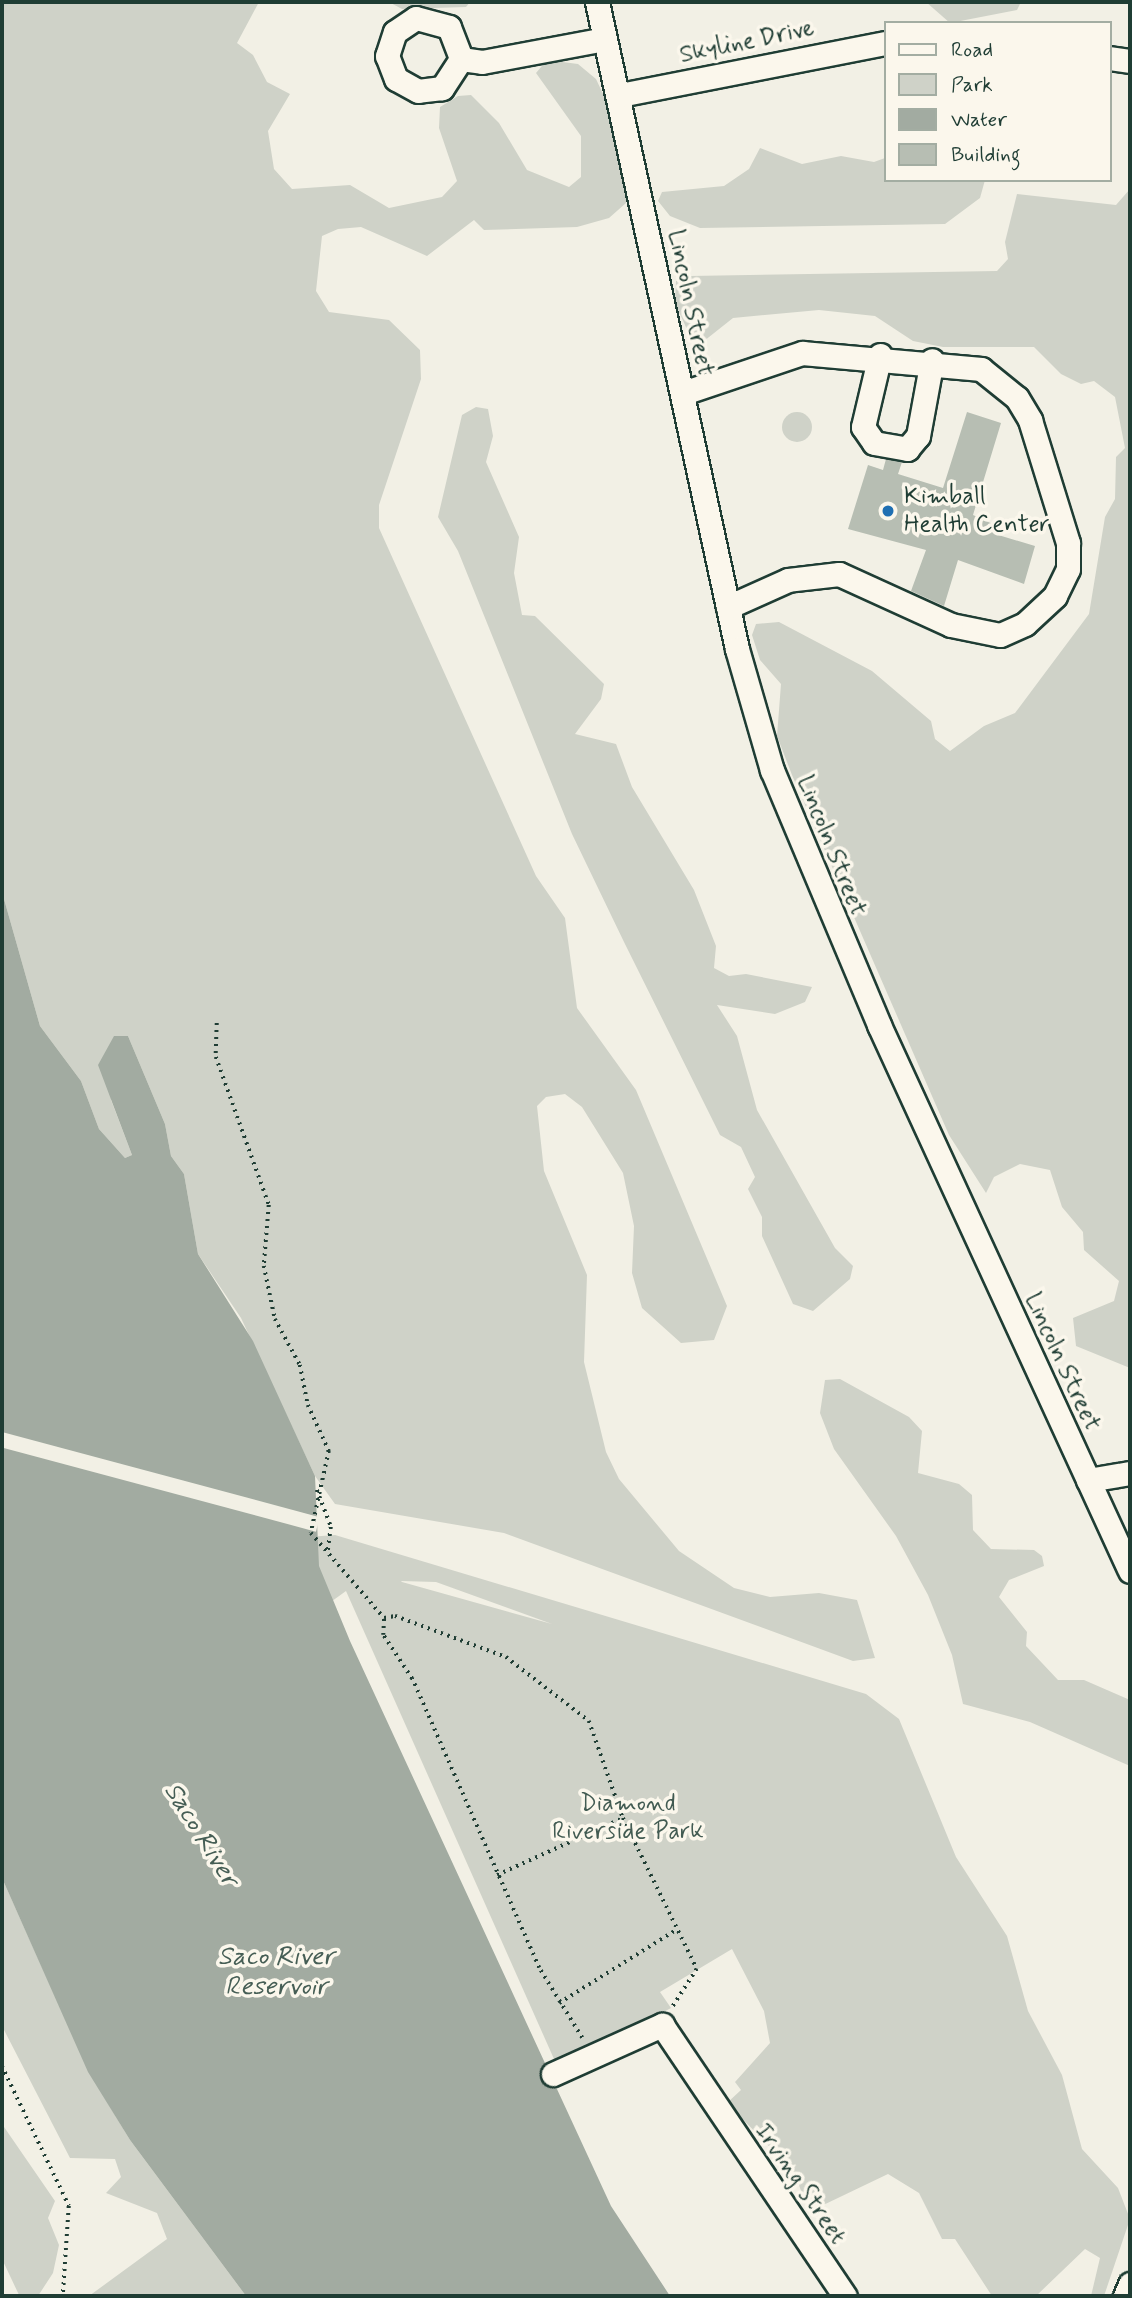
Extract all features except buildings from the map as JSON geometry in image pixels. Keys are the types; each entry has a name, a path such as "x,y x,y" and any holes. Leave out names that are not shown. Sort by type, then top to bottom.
{"street":[{"name":"Lincoln Street","path":"597,2 620,95 728,607 769,759 813,876 1130,1571"},
{"path":"461,59 500,61 605,39"},
{"name":"Skyline Drive","path":"620,95 884,43"},
{"path":"1111,58 1130,61"},
{"path":"683,393 779,357 880,355 932,360 991,375 1017,398 1030,420 1068,543 1068,569 1055,596 1025,624 991,635 951,625 839,574 788,580 728,607"},
{"path":"880,355 863,427 874,443 906,449 918,436 932,360"},
{"path":"1088,1480 1130,1473"},
{"path":"553,2074 662,2025"},
{"name":"Irving Street","path":"662,2025 711,2102 845,2296"},
{"path":"1125,2296 1130,2284"}],"path":[{"path":"218,1023 216,1057 269,1205 264,1266 275,1319 300,1365 308,1405 329,1451 317,1490 311,1533 384,1618 383,1635 412,1679 496,1875 559,2003 583,2039 610,2049"},
{"path":"317,1490 331,1527 328,1555"},
{"path":"384,1618 395,1616 506,1657 589,1721 623,1818 697,1969 662,2025"},
{"path":"496,1875 623,1818"},
{"path":"559,2003 676,1930"},
{"path":"2,2066 69,2206 63,2296"}],"green space":[{"path":"2,2 259,2 237,43 253,55 267,82 290,94 268,131 274,169 292,189 350,185 389,208 442,197 457,181 439,128 440,107 458,96 471,95 499,123 527,170 569,187 581,177 581,136 536,73 547,60 578,64 596,79 612,113 626,181 626,203 609,218 577,227 484,230 474,220 427,256 361,227 338,229 322,236 316,291 329,312 389,320 420,350 421,379 379,505 379,528 536,876 565,918 577,1008 636,1090 727,1306 714,1340 681,1343 642,1308 632,1273 634,1226 623,1173 582,1107 565,1094 546,1097 537,1106 544,1171 587,1275 584,1362 606,1452 619,1479 679,1551 734,1588 770,1597 819,1593 857,1600 875,1658 853,1661 504,1533 335,1504 315,1476 241,1318 198,1254 184,1174 171,1156 165,1124 128,1036 111,1100 132,1155 125,1158 99,1129 81,1081 40,1026 2,892"},
{"path":"389,2 470,2 466,7 402,9"},
{"path":"926,2 1021,2 1017,10 948,21"},
{"path":"760,148 802,164 841,156 874,162 884,158 884,182 984,182 980,198 945,224 700,228 670,216 658,201 662,192 724,186 749,169"},
{"path":"1130,189 1130,1368 1076,1346 1073,1318 1114,1301 1119,1281 1084,1250 1083,1232 1062,1207 1050,1170 1020,1164 994,1177 986,1193 949,1135 792,775 777,736 781,684 760,660 752,635 756,624 779,622 872,671 931,721 935,739 950,751 984,726 1015,713 1089,614 1105,517 1115,499 1116,457 1125,448 1115,397 1094,381 1081,384 1061,374 1034,347 943,347 913,341 875,316 819,310 733,318 704,341 690,336 675,303 676,281 690,276 997,271 1008,259 1005,242 1017,194 1116,205"},
{"path":"476,407 488,409 493,436 486,462 519,537 514,573 522,615 535,616 604,684 601,699 575,734 616,744 632,787 694,890 716,946 714,968 729,976 746,974 812,987 805,1002 775,1014 717,1005 737,1036 757,1110 835,1248 853,1266 850,1279 813,1311 793,1304 762,1236 762,1217 748,1189 755,1177 741,1147 720,1135 572,834 458,551 438,517 462,415"},
{"path":"797,412 807,417 812,427 807,437 797,442 787,437 782,427 787,417"},
{"path":"840,1379 909,1417 922,1431 918,1473 959,1484 972,1495 973,1530 991,1549 1034,1550 1042,1556 1044,1566 1009,1580 999,1597 1027,1632 1026,1646 1058,1680 1084,1680 1130,1700 1130,1766 1030,1722 963,1704 952,1655 928,1595 896,1536 834,1449 820,1413 825,1380"},
{"name":"Diamond Riverside Park","path":"335,1535 866,1694 899,1719 956,1857 1007,1936 1028,2011 1062,2075 1082,2149 1118,2188 1130,2219 1104,2296 1091,2296 1100,2258 1085,2249 1036,2296 992,2296 955,2239 942,2239 919,2193 888,2174 817,2208 803,2196 794,2172 727,2103 741,2090 735,2082 770,2043 764,2011 732,1949 660,1992 671,2008 558,2068 346,1591 328,1604 308,1537","holes":["401,1581 436,1582 552,1624"]},
{"path":"2,1878 89,2072 130,2140 246,2296 89,2296 167,2239 157,2213 106,2193 121,2177 115,2159 70,2158 2,2026"},
{"path":"2,2124 55,2201 48,2218 59,2245 53,2273 38,2296 19,2295 2,2259"}],"water":[{"name":"Saco River Reservoir","path":"2,892 40,1026 81,1081 99,1129 125,1158 132,1155 98,1065 114,1036 128,1036 165,1124 171,1156 184,1174 198,1254 253,1341 315,1476 319,1566 350,1641 611,2206 670,2296 246,2296 130,2140 88,2072 2,1878"}],"pier":[{"path":"2,1432 320,1517 316,1532 2,1448"}],"place":[{"name":"Kimball Health Center","path":"888,511"}],"water label":[{"name":"Saco River","path":"200,1835"}]}
